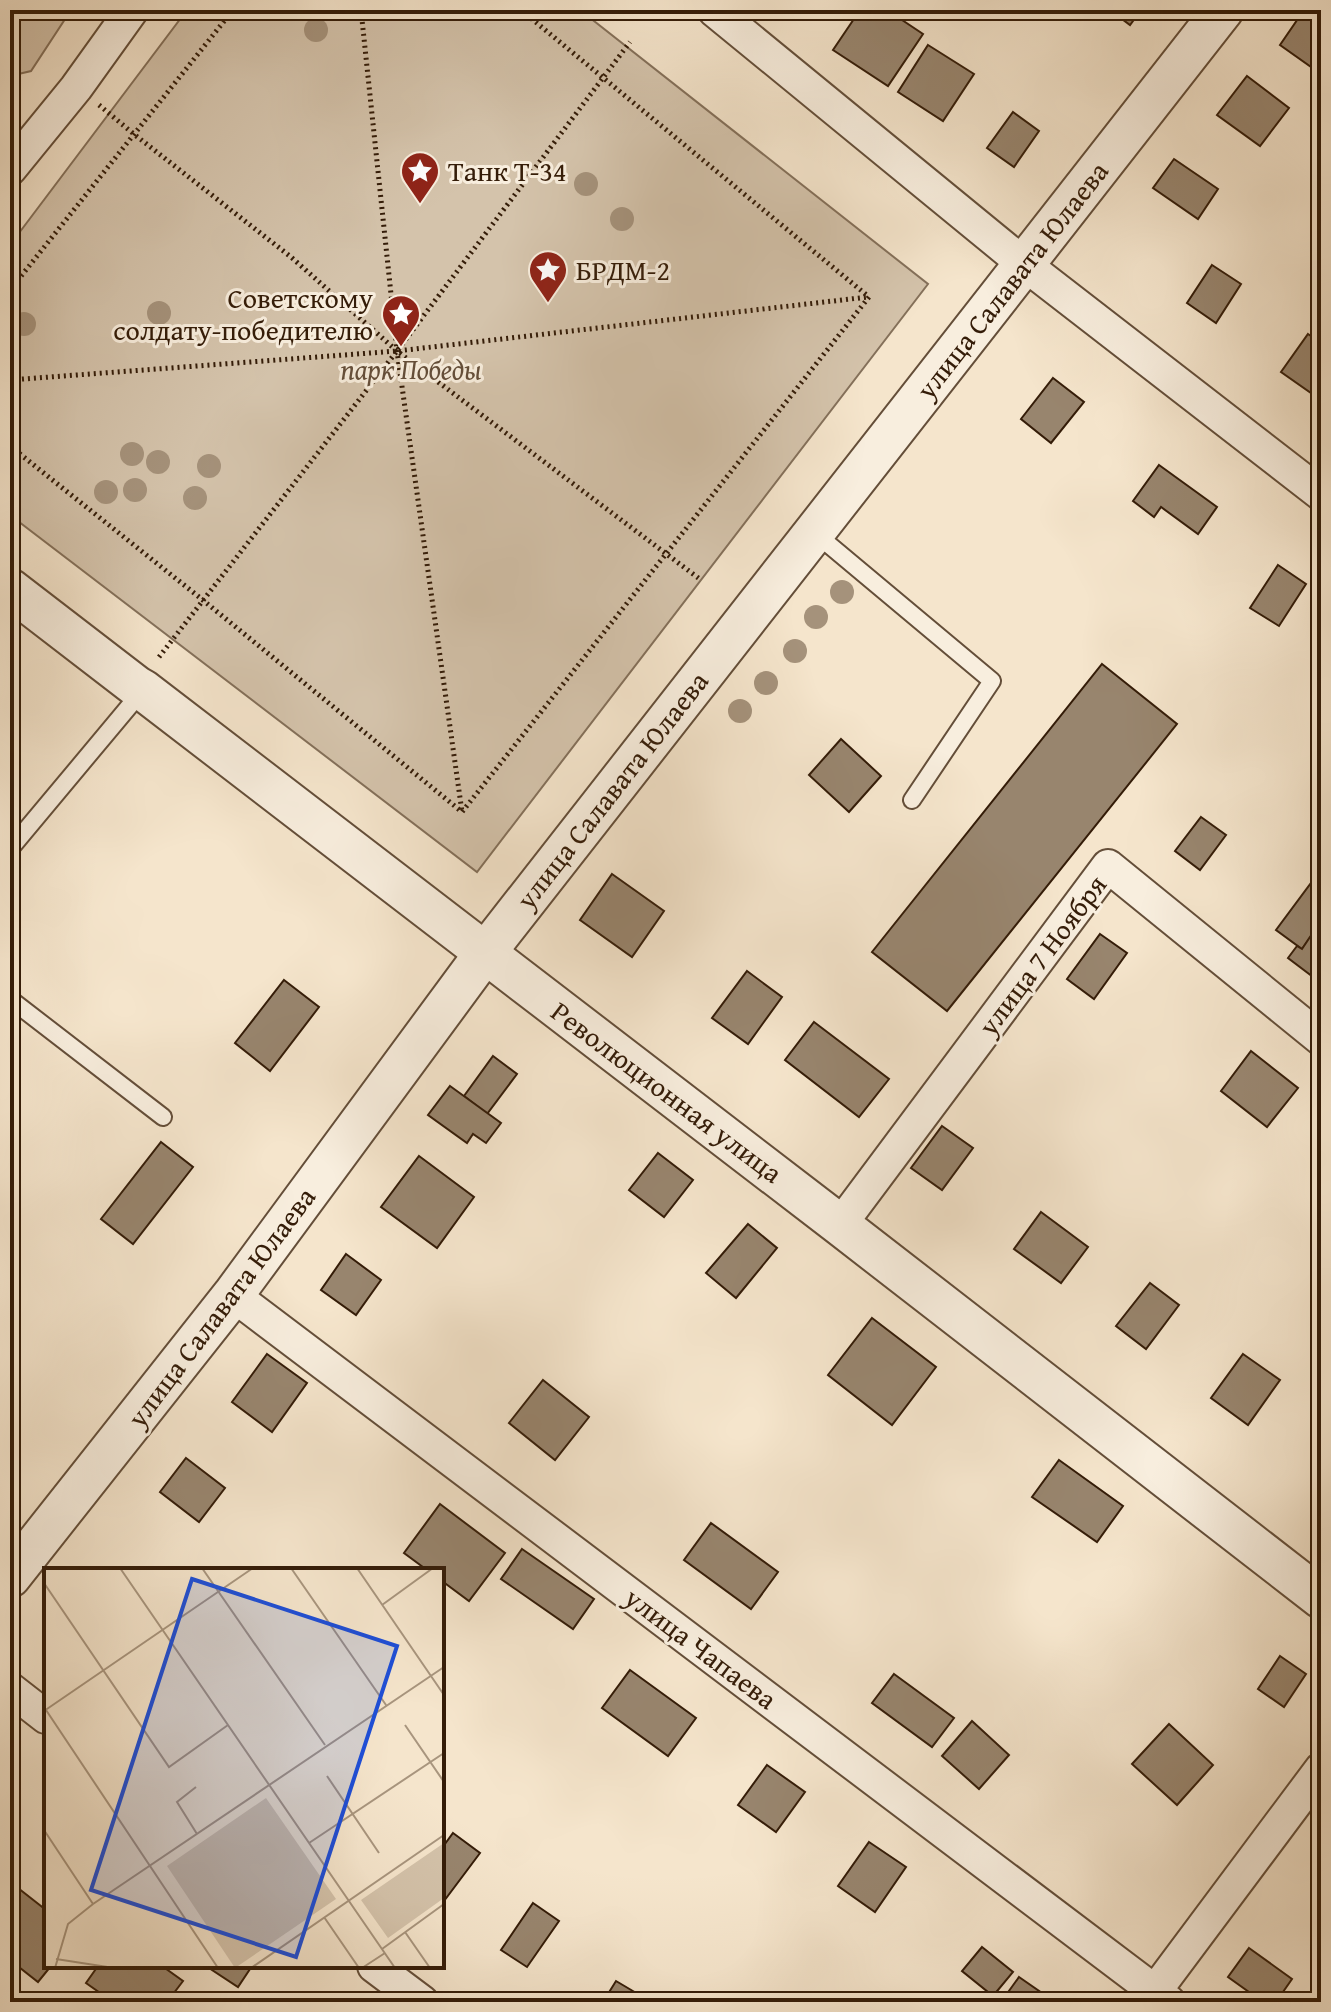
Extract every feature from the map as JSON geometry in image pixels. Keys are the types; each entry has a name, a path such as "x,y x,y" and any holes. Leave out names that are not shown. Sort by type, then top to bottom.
{"street":[{"path":"10,169 76,88 132,10"},
{"path":"714,10 1024,264 1321,494"},
{"name":"улица Салавата Юлаева","path":"10,1577 233,1295 485,953 1223,10"},
{"name":"Революционная улица","path":"10,589 1321,1598"},
{"name":"улица 7 Ноября","path":"840,1225 1108,866 1321,1039"},
{"name":"улица Чапаева","path":"233,1295 1157,1999"},
{"path":"10,1689 44,1715"},
{"path":"1157,1999 1321,1769"},
{"path":"377,1968 422,2002"}],"lane":[{"path":"814,532 992,681 912,800"},
{"path":"10,849 140,688"},
{"path":"10,999 163,1117"}],"path":[{"path":"10,290 233,10"},
{"path":"361,10 397,351 462,812"},
{"path":"521,10 869,297"},
{"path":"140,688 630,42"},
{"path":"76,88 291,257 397,351 701,580"},
{"path":"10,380 397,351 869,297"},
{"path":"462,812 869,297"},
{"path":"10,446 462,812"}],"green space":[{"path":"19,10 71,10 31,71 10,76 10,22"},
{"name":"парк Победы","path":"187,10 580,10 928,284 477,872 10,515 10,245"}],"building":[{"path":"860,10 871,16 875,10 887,10 923,34 888,86 833,50"},
{"path":"1110,10 1141,10 1130,25"},
{"path":"1304,10 1321,23 1321,74 1280,45"},
{"path":"928,45 974,74 943,121 898,92"},
{"path":"1247,76 1289,108 1260,146 1217,115"},
{"path":"1013,112 1039,131 1014,167 987,148"},
{"path":"1174,159 1218,189 1198,219 1153,188"},
{"path":"1212,265 1241,284 1216,323 1187,303"},
{"path":"1308,334 1321,343 1321,400 1281,372"},
{"path":"1053,378 1084,402 1051,443 1021,419"},
{"path":"1159,465 1217,507 1198,534 1161,507 1154,517 1133,501"},
{"path":"1278,565 1306,584 1279,626 1250,608"},
{"path":"1102,664 1177,724 947,1011 872,952"},
{"path":"841,739 881,776 849,812 809,775"},
{"path":"1201,817 1226,835 1200,870 1175,851"},
{"path":"612,874 664,911 632,957 580,920"},
{"path":"1311,883 1321,890 1321,922 1302,949 1276,930"},
{"path":"1100,934 1127,953 1094,999 1067,979"},
{"path":"1310,937 1321,945 1321,983 1288,958 1297,946 1302,949"},
{"path":"747,971 782,997 748,1044 712,1018"},
{"path":"284,980 319,1007 270,1071 235,1043"},
{"path":"814,1022 889,1079 859,1117 785,1060"},
{"path":"1251,1051 1298,1088 1267,1127 1221,1091"},
{"path":"493,1056 517,1074 487,1114 464,1096"},
{"path":"450,1086 501,1123 486,1143 473,1134 467,1143 428,1115"},
{"path":"942,1126 973,1148 942,1190 911,1168"},
{"path":"161,1142 193,1167 133,1244 101,1219"},
{"path":"658,1153 693,1180 664,1217 629,1190"},
{"path":"419,1156 474,1197 437,1248 381,1207"},
{"path":"1041,1212 1088,1247 1061,1283 1014,1249"},
{"path":"748,1224 777,1248 736,1298 706,1273"},
{"path":"346,1254 381,1280 356,1315 321,1290"},
{"path":"1150,1283 1179,1305 1146,1349 1116,1326"},
{"path":"872,1318 936,1367 892,1425 828,1375"},
{"path":"267,1354 307,1383 272,1432 232,1402"},
{"path":"1243,1354 1280,1380 1248,1425 1211,1398"},
{"path":"543,1380 589,1417 555,1460 509,1423"},
{"path":"186,1458 225,1488 199,1522 160,1492"},
{"path":"1059,1460 1123,1506 1097,1542 1032,1497"},
{"path":"440,1504 505,1553 469,1601 444,1582 444,1568 424,1568 404,1553"},
{"path":"711,1523 778,1572 751,1609 684,1560"},
{"path":"522,1549 594,1599 573,1629 501,1579"},
{"path":"1280,1656 1306,1674 1284,1707 1258,1689"},
{"path":"630,1670 696,1718 668,1756 602,1708"},
{"path":"894,1674 954,1718 932,1747 872,1703"},
{"path":"972,1721 1009,1755 979,1789 942,1756"},
{"path":"1169,1724 1213,1765 1177,1805 1132,1764"},
{"path":"767,1765 805,1792 776,1832 738,1805"},
{"path":"453,1833 480,1853 444,1901 444,1845"},
{"path":"869,1842 906,1867 875,1912 838,1886"},
{"path":"18,1888 44,1908 44,1968 49,1968 38,1982 10,1960 10,1899"},
{"path":"533,1903 559,1921 527,1967 501,1950"},
{"path":"982,1947 1013,1972 993,1996 962,1971"},
{"path":"1249,1948 1292,1979 1276,2002 1263,2002 1228,1977"},
{"path":"97,1968 165,1968 183,1981 167,2002 113,2002 86,1983"},
{"path":"209,1968 251,1968 238,1987"},
{"path":"1019,1977 1052,2000 1001,2002"},
{"path":"616,1981 643,1997 640,2002 603,2002"}],"place":[{"name":"Танк Т-34","path":"420,205"},
{"name":"БРДМ-2","path":"548,304"},
{"name":"Советскому солдату-победителю","path":"401,348"}]}
